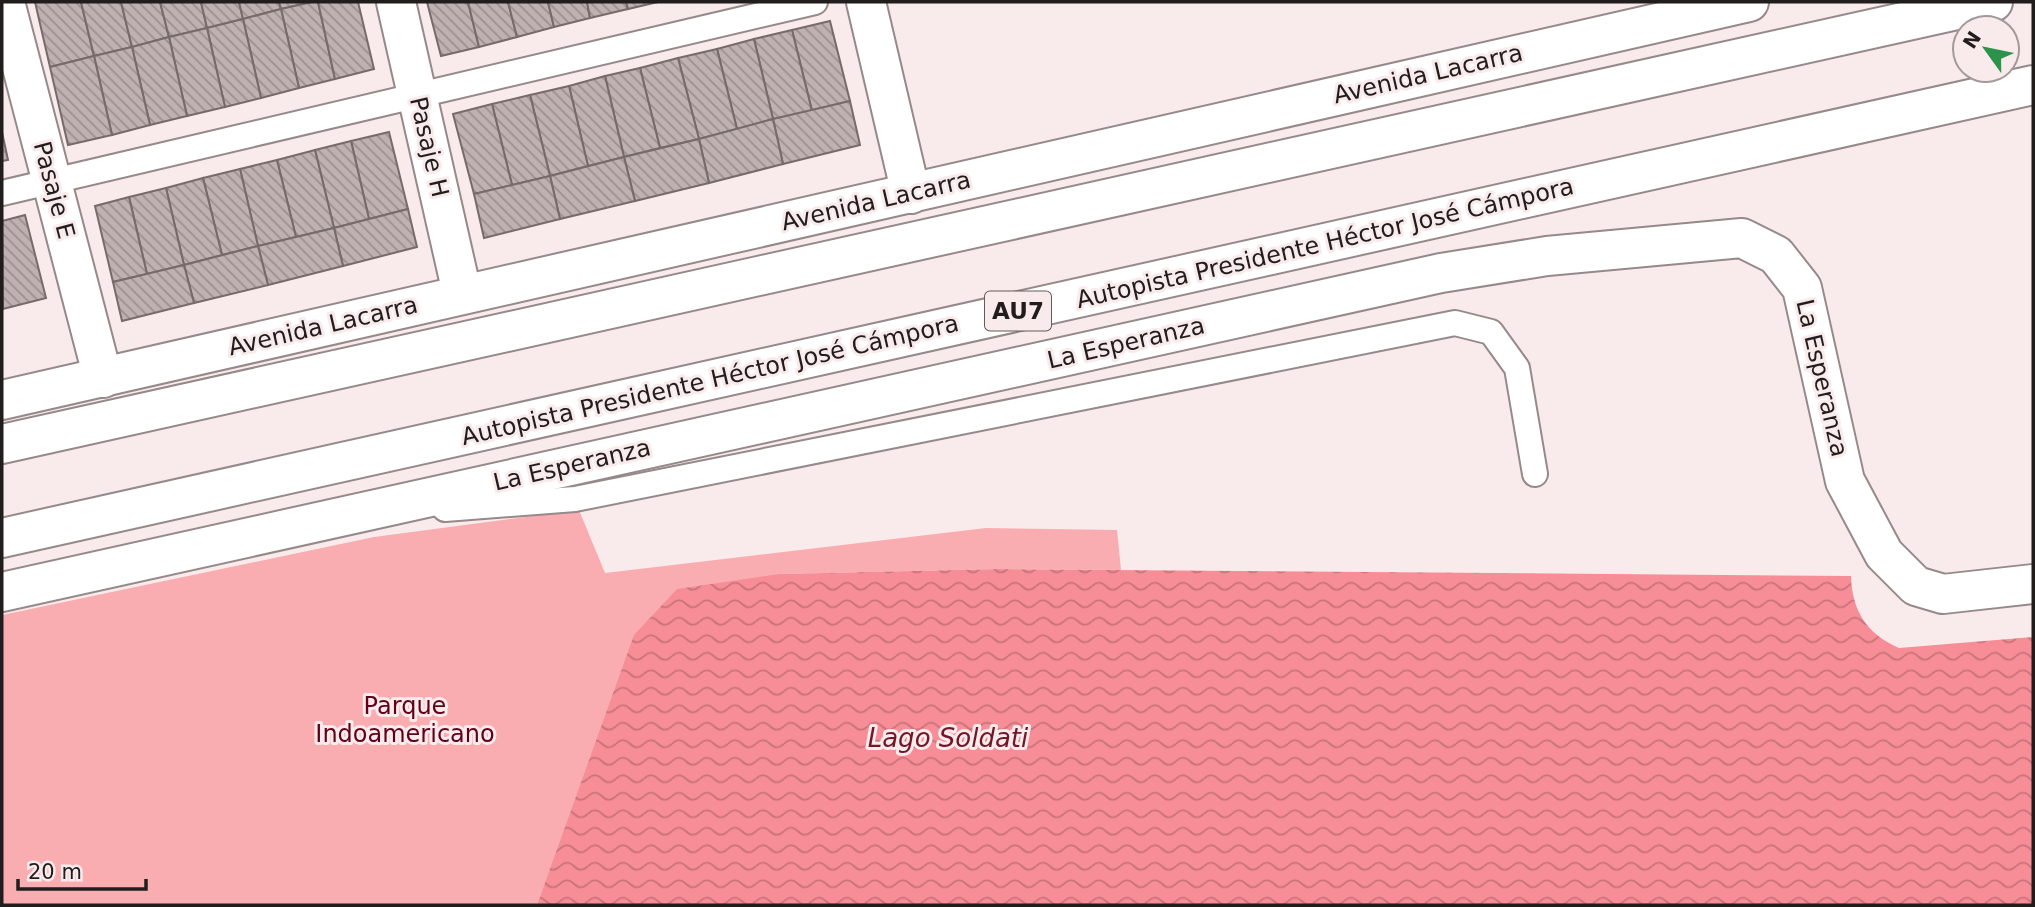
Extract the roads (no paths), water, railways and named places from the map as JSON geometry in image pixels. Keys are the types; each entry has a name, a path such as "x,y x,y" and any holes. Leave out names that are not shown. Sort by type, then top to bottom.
{"main road":[{"name":"Pasaje E","path":"5,2 103,378"},
{"name":"Pasaje H","path":"396,2 462,293"},
{"path":"866,2 911,194"},
{"name":"Avenida Lacarra","path":"2,400 462,293 911,194 1628,15 1749,2"},
{"path":"2,444 1993,2"},
{"name":"Autopista Presidente Héctor José Cámpora","path":"2,538 2033,85"},
{"name":"La Esperanza","path":"2,592 1441,273 1547,256 1742,238 1776,254 1802,288 1845,481 1884,554 1916,586 1942,594 2033,584"}],"lane":[{"path":"2,192 815,2"},
{"path":"343,516 576,499 1455,323 1491,332 1517,368 1535,474"}],"water":[{"name":"Lago Soldati","path":"1000,569 1851,576 1854,600 1863,620 1878,636 1899,648 2033,637 2033,905 537,905 634,635 677,589 780,574"}],"park label":[{"name":"Parque Indoamericano","path":"405,720"}]}
